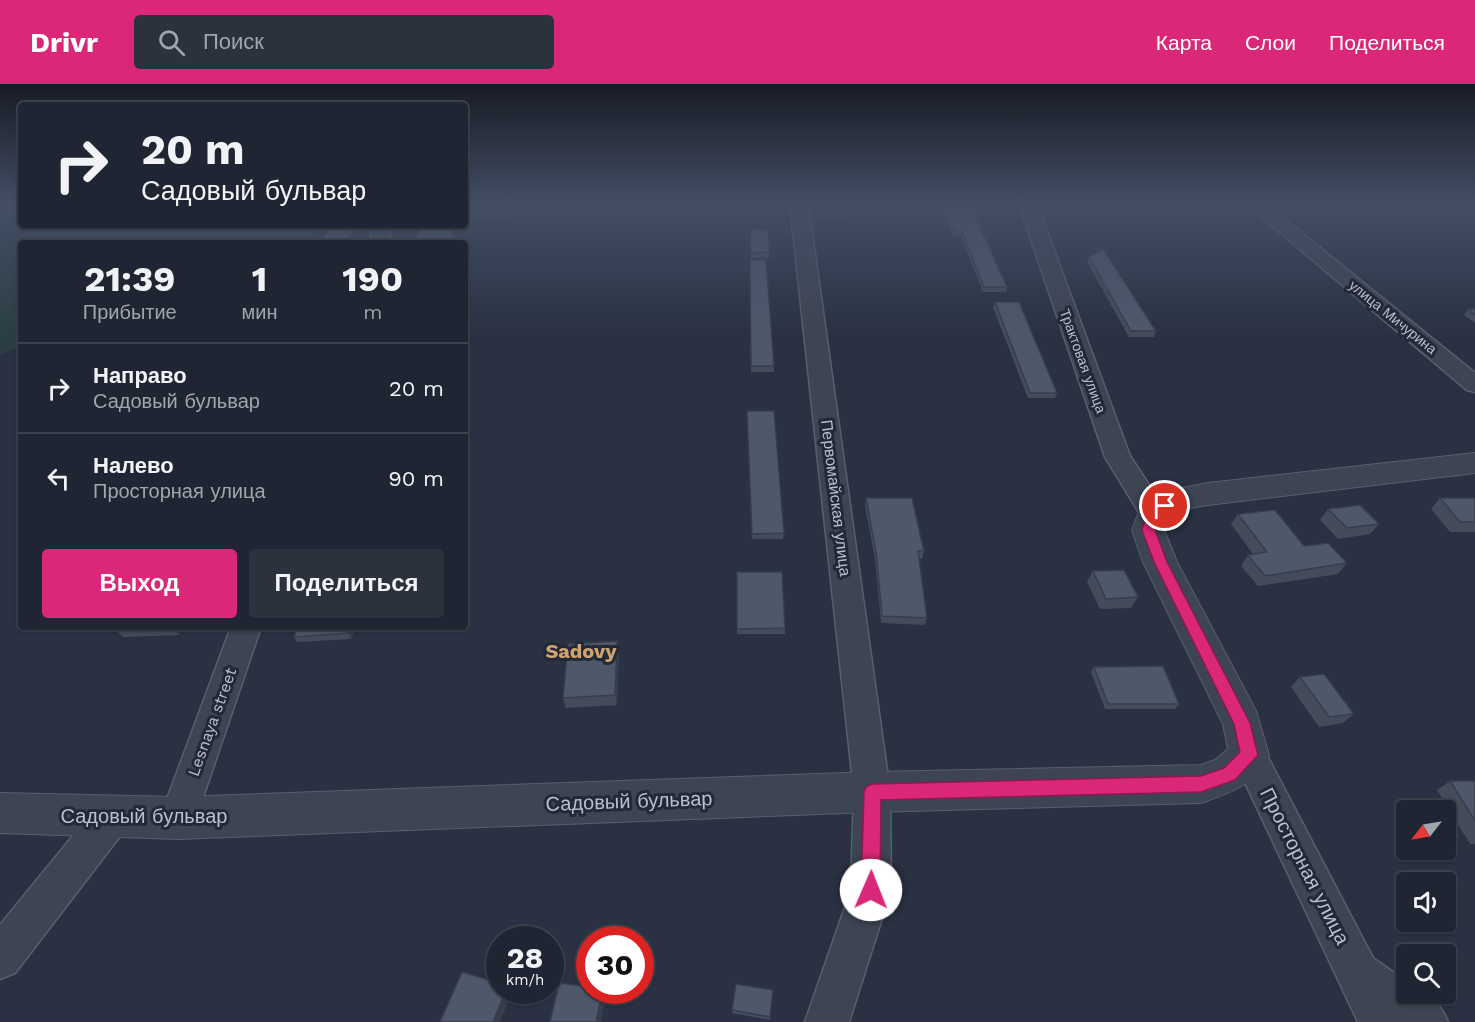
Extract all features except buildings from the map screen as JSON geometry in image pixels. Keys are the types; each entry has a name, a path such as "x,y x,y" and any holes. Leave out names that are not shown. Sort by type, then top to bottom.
{"street":[{"name":"Первомайская улица","path":"804,248 872,792 871,890 827,1022"},
{"name":"Трактовая улица","path":"1044,248 1118,457 1153,512"},
{"name":"улица Мичурина","path":"1308,248 1475,385"},
{"path":"1153,512 1177,500 1208,494 1475,463"},
{"name":"Просторная улица","path":"1153,512 1148,530 1160,562 1242,723 1249,755 1358,971 1380,1022"},
{"name":"Lesnaya street","path":"178,818 245,630"},
{"name":"Садовый бульвар","path":"0,813 111,818 178,818 872,792 1201,784 1229,774 1249,755"},
{"path":"0,958 111,818"},
{"path":"1358,971 1426,1022"}],"green space":[{"path":"0,248 18,248 18,347 0,355"}],"district":[{"name":"Sadovy","path":"581,651"}],"route":[{"path":"871,890 872,792 1201,784 1229,774 1249,755 1242,723 1160,562 1148,530 1153,512 1165,506"}]}
